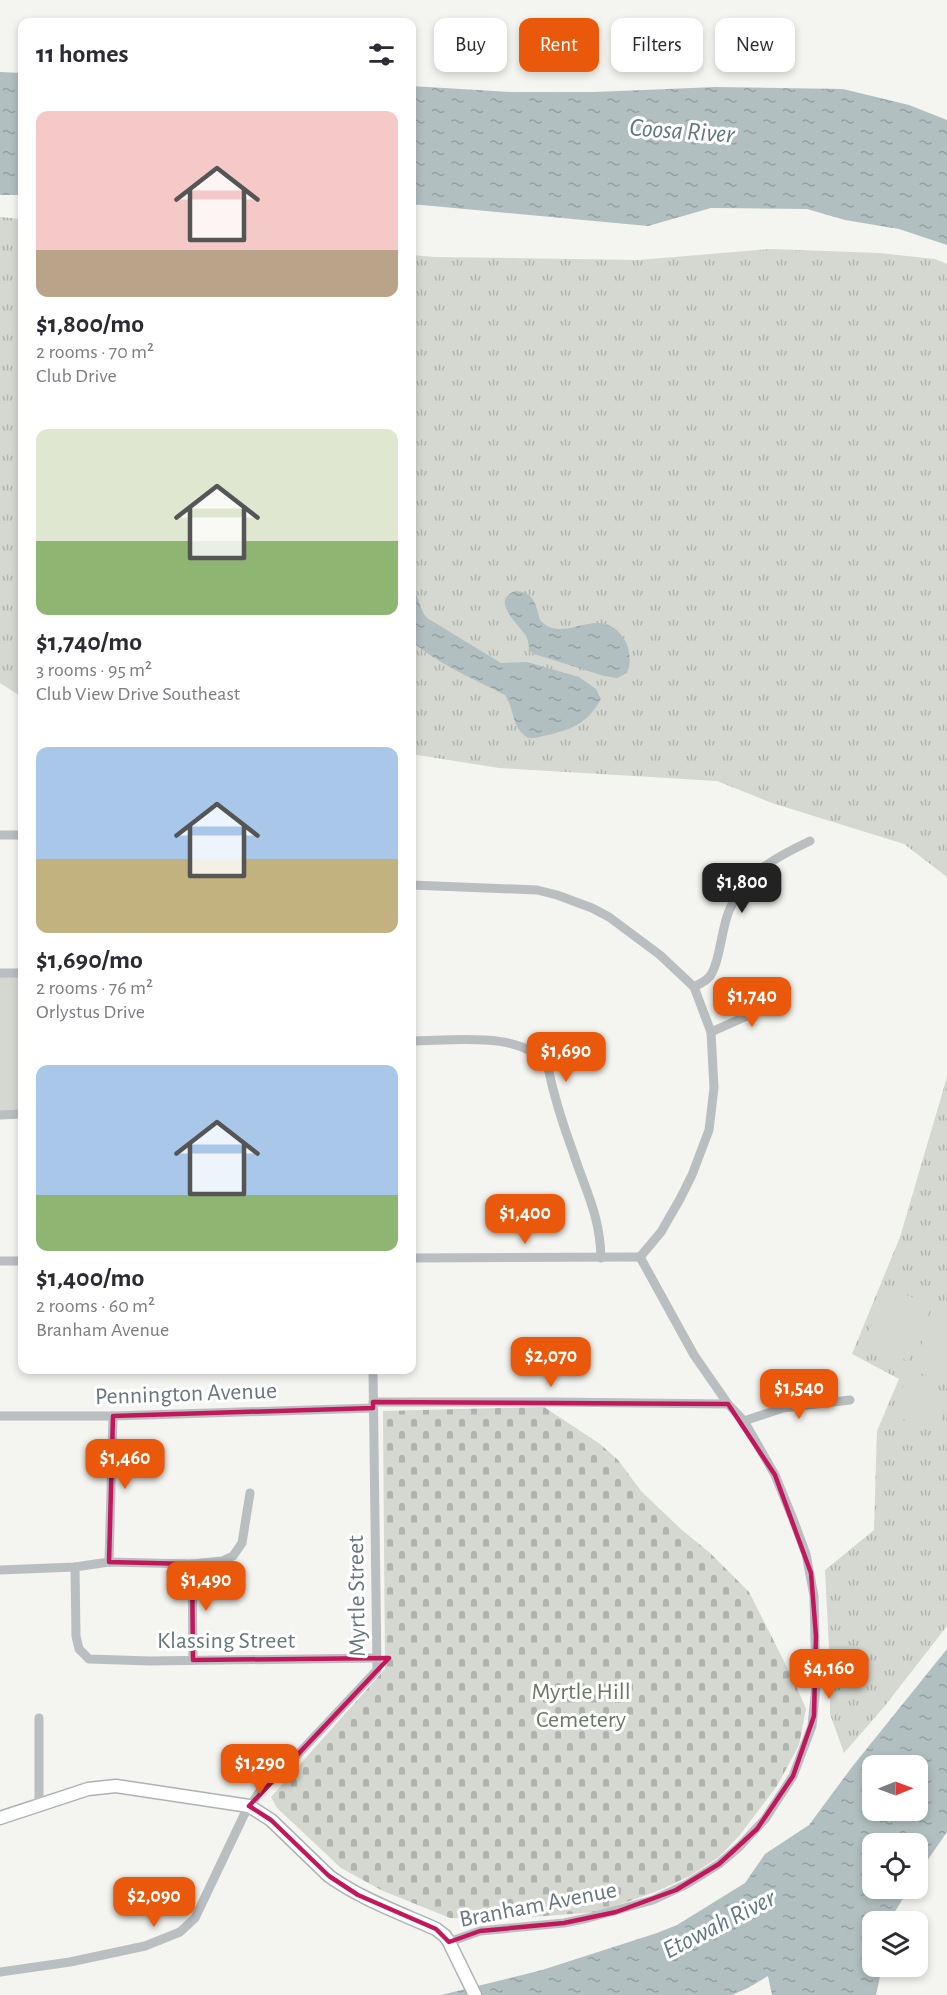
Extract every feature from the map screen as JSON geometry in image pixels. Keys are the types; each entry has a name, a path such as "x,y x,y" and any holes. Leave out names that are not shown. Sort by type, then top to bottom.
{"main road":[{"path":"0,1818 88,1789 116,1786 249,1806 272,1820 339,1884 445,1935 475,1995"}],"street":[{"path":"0,835 18,835"},
{"path":"694,987 712,974 723,926 730,908 745,884 763,866 778,856 810,841"},
{"path":"416,885 537,890 592,908 609,917 660,955 694,987 711,1032 714,1088 709,1130 692,1175 661,1232 640,1257 416,1258"},
{"path":"0,973 18,973"},
{"path":"711,1032 783,1000"},
{"path":"416,1041 500,1040 530,1049 542,1057 548,1068 573,1153 593,1206 600,1234 601,1258"},
{"path":"0,1114 18,1114"},
{"name":"Branham Avenue","path":"449,1942 480,1931 564,1923 588,1918 652,1900 676,1890 709,1871 739,1847 765,1819 793,1776 812,1726 816,1686 814,1596 806,1554 776,1475 744,1421 728,1404 694,1355 640,1257"},
{"path":"0,1261 18,1261"},
{"name":"Myrtle Street","path":"0,1972 70,1962 145,1946 180,1932 195,1918 249,1806 260,1791 377,1670 373,1374"},
{"path":"744,1421 783,1408 850,1400"},
{"name":"Pennington Avenue","path":"0,1416 113,1416 373,1405 555,1401 728,1404"},
{"path":"109,1562 113,1416"},
{"path":"0,1570 75,1567 109,1562 192,1564 222,1561 233,1556 242,1543 250,1493"},
{"path":"192,1564 193,1660"},
{"name":"Klassing Street","path":"75,1567 76,1636 79,1649 89,1659 377,1658"},
{"path":"39,1718 39,1804"}],"highlighted area":[{"path":"373,1402 728,1404 775,1475 811,1573 816,1636 814,1716 793,1776 757,1829 719,1864 676,1890 616,1912 564,1923 480,1931 449,1942 436,1929 358,1895 329,1876 271,1820 249,1806 389,1658 193,1660 192,1564 109,1562 113,1416 373,1408"}],"green space":[{"path":"0,217 18,219 18,694 0,683"},
{"path":"771,249 879,253 935,259 947,264 947,877 904,844 772,803 717,781 499,768 416,755 416,255 638,260"},
{"path":"0,973 18,973 18,1114 0,1115"},
{"path":"947,1077 947,1626 884,1707 844,1753 830,1714 825,1570 874,1530 877,1431 899,1379 852,1354 900,1237"},
{"path":"888,1287 932,1306 908,1361 864,1342"},
{"path":"935,1314 947,1319 947,1385 911,1369"},
{"path":"907,1377 947,1394 947,1406 936,1433 891,1414"},
{"name":"Myrtle Hill Cemetery","path":"544,1407 600,1444 618,1460 641,1491 710,1553 749,1592 806,1709 799,1745 777,1786 739,1836 719,1857 690,1876 655,1892 598,1912 506,1919 450,1918 383,1891 341,1868 277,1808 271,1797 385,1669 383,1411"}],"water":[{"path":"0,72 18,73 18,195 0,195"},
{"name":"Coosa River","path":"416,86 511,92 595,92 716,87 843,89 909,105 947,120 947,245 899,229 845,220 807,209 711,208 648,226 416,204"},
{"path":"515,591 530,596 540,620 547,626 561,629 599,623 614,628 625,640 628,648 630,656 627,673 617,678 604,676 534,654 529,650 526,636 505,606 508,595"},
{"path":"416,593 427,618 501,663 527,662 579,677 596,689 601,699 590,715 570,729 530,738 522,733 516,724 505,695 468,677 416,645"},
{"name":"Etowah River","path":"947,1649 947,1832 928,1860 928,1833 862,1833 862,1899 903,1899 895,1911 862,1911 862,1977 880,1977 876,1995 772,1995 768,1976 732,1995 441,1995 542,1970 677,1925 745,1883 765,1854 809,1825 852,1767"}]}
